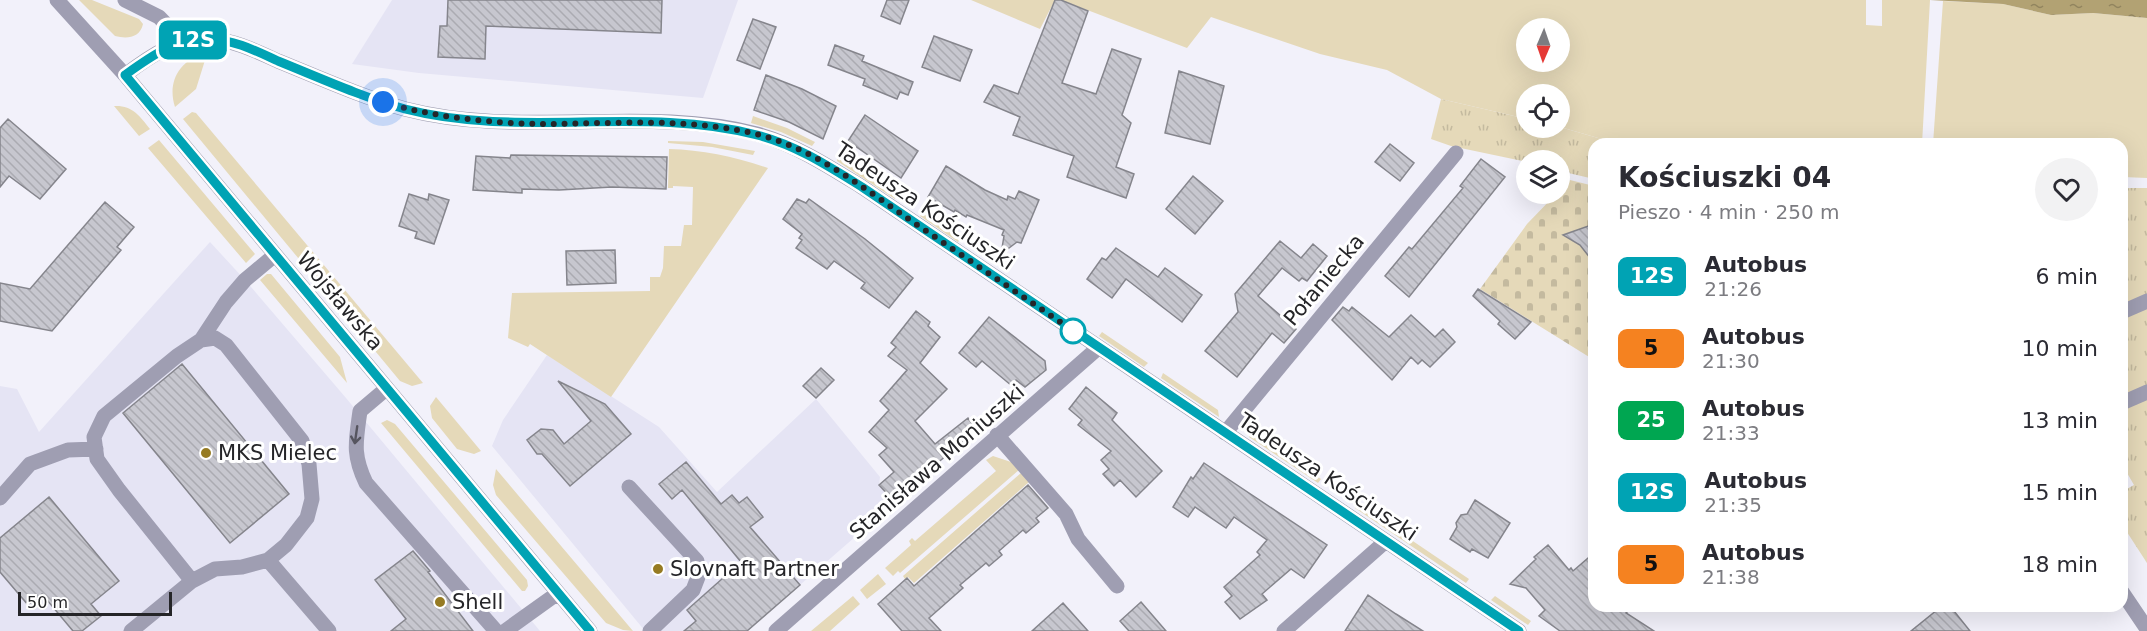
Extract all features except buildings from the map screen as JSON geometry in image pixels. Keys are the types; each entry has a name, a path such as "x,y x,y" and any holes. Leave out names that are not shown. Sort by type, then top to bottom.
{"street":[{"name":"Wojsławska","path":"57,0 125,75 386,390 590,631"},
{"path":"125,0 159,17 183,42"},
{"name":"Tadeusza Kościuszki","path":"125,75 155,53 183,42 197,39 228,40 361,94 406,109 446,117 537,124 652,122 687,124 765,137 811,155 1519,631"},
{"name":"Połaniecka","path":"1225,433 1456,153"},
{"path":"192,581 97,459 94,437 104,416 177,356 201,340 226,302 245,280 275,255"},
{"path":"2128,309 2147,301"},
{"path":"130,631 192,581 215,569 242,567 268,560 286,545 307,518 312,499 309,464 302,441 226,345 215,338 201,340"},
{"name":"Stanisława Moniuszki","path":"776,631 1098,348"},
{"path":"386,390 360,411 355,446 358,466 366,483 495,631"},
{"path":"2128,400 2147,392"},
{"path":"997,435 1066,514 1078,539 1117,586"},
{"path":"0,498 30,464 68,450 96,448"},
{"path":"629,488 697,561 698,577 693,590 650,631"},
{"path":"1284,631 1386,541"},
{"path":"268,560 329,631"},
{"path":"505,631 558,593"},
{"path":"2128,601 2147,629"}],"shaded area":[{"path":"392,0 738,0 703,98 419,73 352,64"},
{"path":"210,242 346,398 540,631 0,631 0,386 17,389 39,432"},
{"path":"547,355 659,427 717,492 816,399 880,477 879,485 894,503 747,631 645,631 492,446 503,420"}],"green space":[{"path":"79,0 92,0 139,19 143,24 141,29 136,35 115,36"},
{"path":"971,0 1055,0 1040,29"},
{"path":"1061,0 1866,0 1866,25 1882,26 1882,0 1930,0 1922,138 1598,138 1570,130 1570,84 1516,84 1516,116 1441,99 1387,70 1320,54 1211,17 1187,48"},
{"path":"1943,1 2003,4 2051,15 2093,13 2147,18 2147,178 2128,177 2128,138 1933,138"},
{"path":"204,54 206,57 196,89 175,107 173,89 177,74 188,61"},
{"path":"1441,99 1516,116 1516,138 1570,138 1570,130 1598,138 1588,138 1588,178 1570,173 1570,150 1516,150 1516,160 1451,146 1431,139"},
{"path":"114,106 131,109 150,129 139,136"},
{"path":"192,112 196,113 423,383 412,386 400,381 183,119"},
{"path":"753,116 787,128 815,142 812,146 781,132 751,123"},
{"path":"159,140 255,254 246,263 148,148"},
{"path":"668,141 703,142 755,151 753,155 712,147 668,143"},
{"path":"669,149 719,155 768,168 611,397 530,344 528,347 508,338 512,293 650,291 650,277 660,277 663,268 664,246 681,246 684,225 692,225 693,187 668,188"},
{"path":"838,155 896,194 895,199 837,161"},
{"path":"1570,180 1588,184 1588,356 1480,289 1527,224 1546,204 1570,204"},
{"path":"2128,188 2147,188 2147,563 2128,534 2128,488 2134,485 2128,475"},
{"path":"924,212 962,238 958,242 920,216"},
{"path":"267,274 271,274 340,357 347,383 260,280"},
{"path":"1102,332 1148,363 1144,367 1099,336"},
{"path":"1163,373 1218,410 1219,417 1161,378"},
{"path":"436,397 481,451 474,454 457,449 432,418 430,406"},
{"path":"387,420 395,424 527,580 528,586 525,591 522,591 381,423"},
{"path":"1252,433 1321,479 1318,483 1249,437"},
{"path":"993,456 1011,462 1019,470 900,573 898,571 893,576 885,568 911,545 909,541 912,538 915,541 996,471 986,460"},
{"path":"496,469 633,631 623,630 606,623 496,495 493,485"},
{"path":"1021,473 1029,482 914,583 908,577 905,579 903,576"},
{"path":"1358,504 1469,579 1466,583 1355,508"},
{"path":"878,574 886,584 867,599 860,590"},
{"path":"853,596 860,604 830,631 811,631"},
{"path":"1495,596 1531,621 1528,625 1491,600"}],"water":[{"path":"1930,0 2147,0 2147,18 2093,13 2051,15 2003,4"}],"bus line":[{"name":"12S","path":"590,631 386,390 125,75 155,53 183,42 208,38 228,40 361,94 406,109 446,117 537,124 652,122 687,124 757,134 782,143 811,155 862,187 1519,631"}],"place":[{"name":"MKS Mielec","path":"206,453"},
{"name":"Slovnaft Partner","path":"658,569"},
{"name":"Shell","path":"440,602"}],"route":[{"path":"383,102 446,117 537,124 652,122 757,134 811,155 862,187 1078,334 1073,331"}]}
